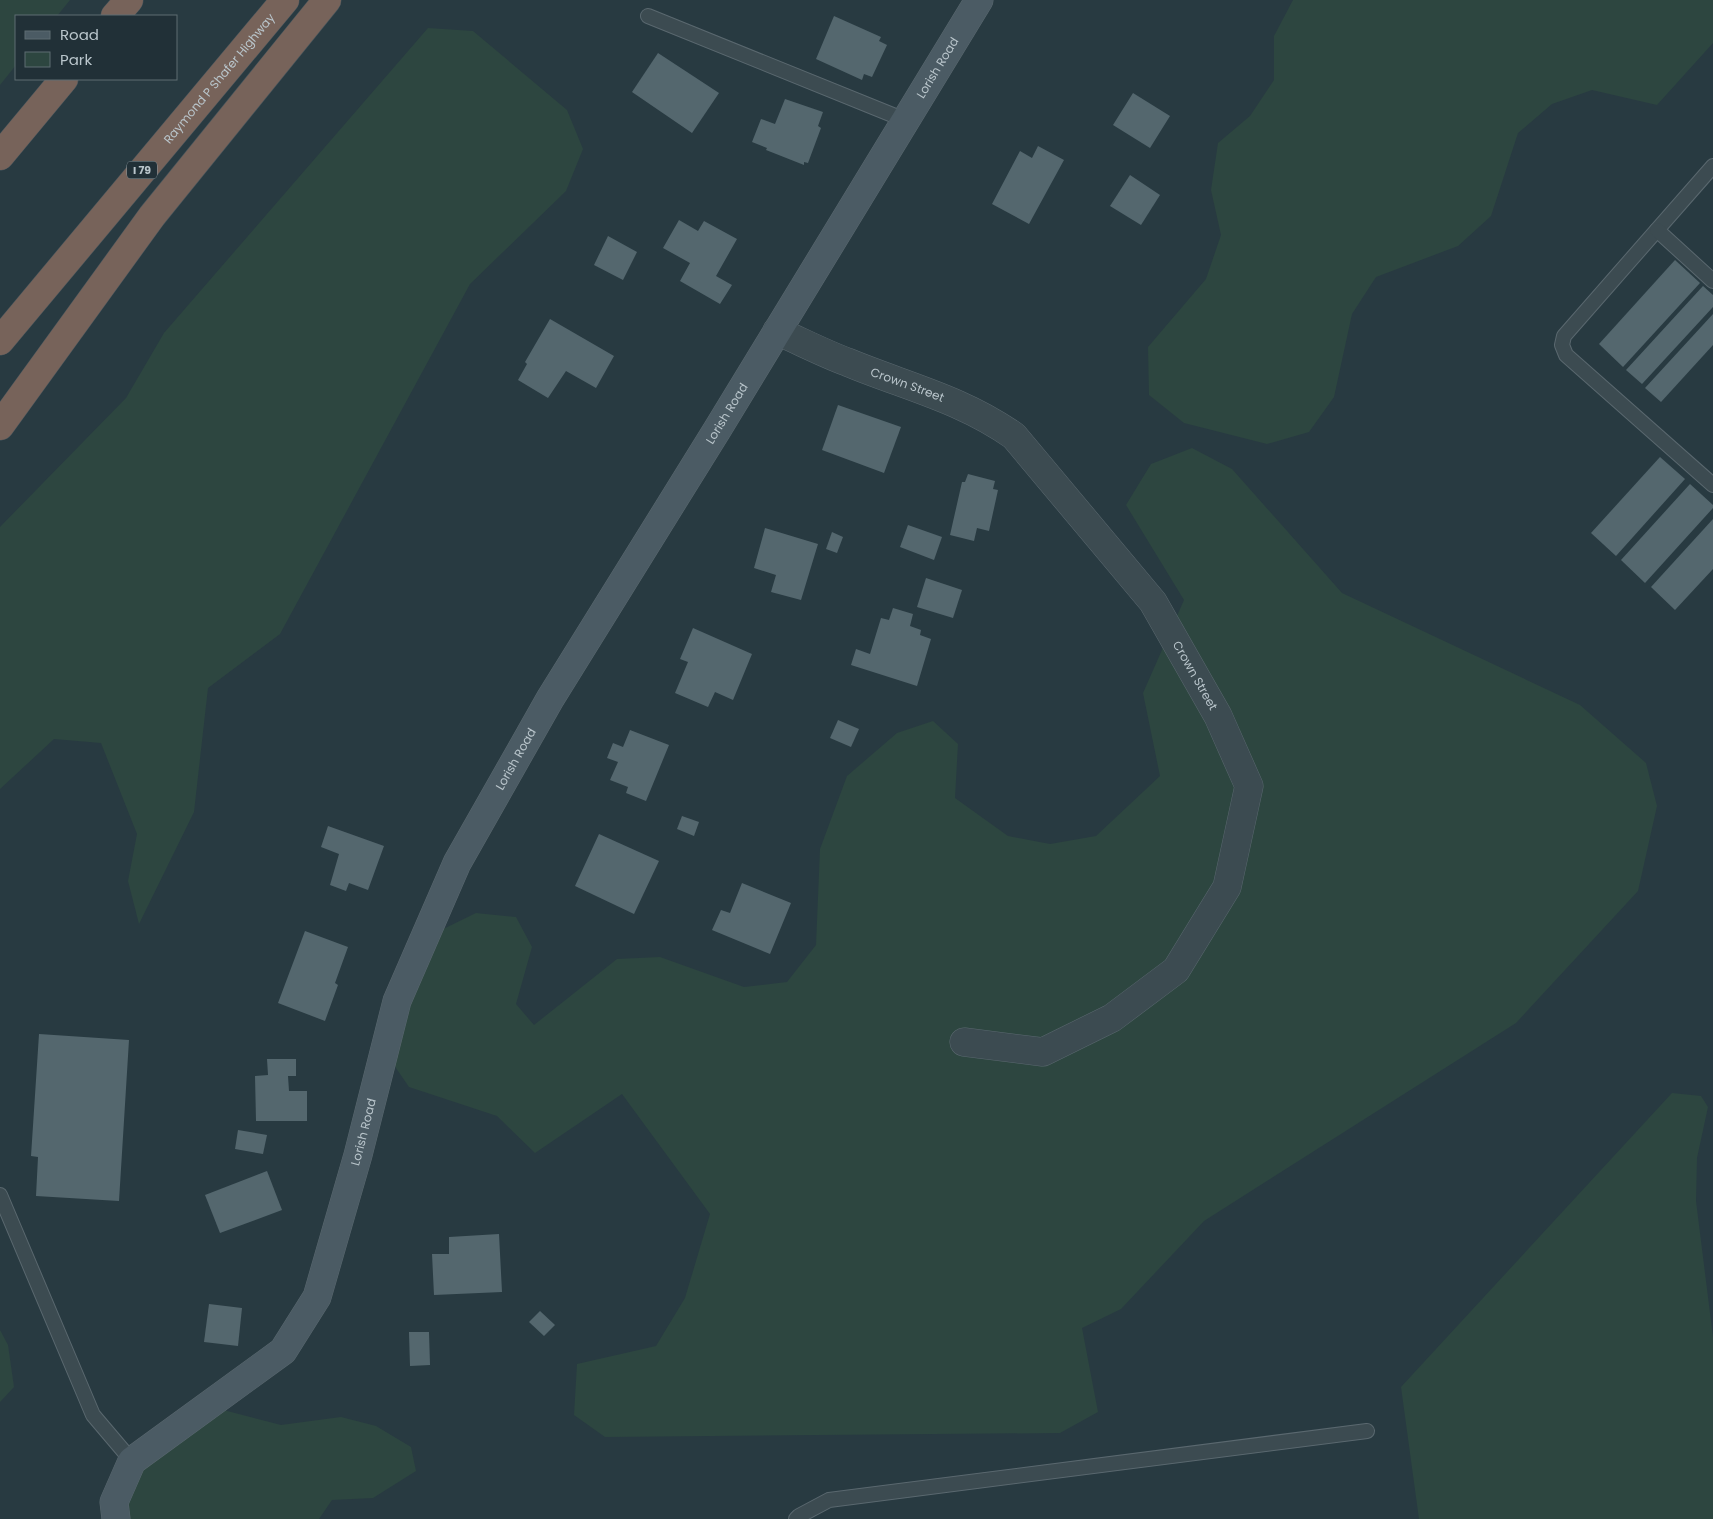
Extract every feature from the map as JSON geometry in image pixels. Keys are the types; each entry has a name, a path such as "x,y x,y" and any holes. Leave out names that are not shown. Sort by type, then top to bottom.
{"highway":[{"path":"116,15 129,0"},
{"name":"Raymond P Shafer Highway","path":"0,341 285,0"},
{"path":"0,426 152,216 326,0"},
{"path":"0,156 63,80"}],"street":[{"name":"Lorish Road","path":"132,1461 283,1351 317,1297 358,1155 397,1000 457,863 550,699 979,0"},
{"name":"Crown Street","path":"777,331 848,363 948,399 989,418 1014,436 1153,602 1218,716 1249,786 1227,887 1176,970 1112,1018 1043,1052 964,1042"},
{"path":"116,1519 114,1502 132,1461"}],"lane":[{"path":"648,16 905,120"},
{"path":"1713,166 1564,336 1562,346 1566,355 1713,486"},
{"path":"1657,230 1713,280"},
{"path":"0,1195 93,1415 132,1461"},
{"path":"796,1519 798,1516 829,1500 1367,1431"}],"green space":[{"path":"0,0 70,0 58,15 15,15 15,66 0,85"},
{"path":"1293,0 1713,0 1713,43 1657,105 1592,90 1552,104 1518,133 1491,216 1458,246 1376,277 1352,314 1334,397 1309,432 1267,444 1184,423 1149,395 1148,347 1206,279 1221,235 1211,190 1218,143 1250,116 1274,80 1274,36"},
{"path":"428,28 473,31 567,110 583,149 566,191 470,284 280,634 208,688 194,812 139,924 128,881 137,834 101,743 54,739 0,789 0,527 126,398 164,333"},
{"path":"1192,448 1232,469 1342,593 1580,705 1646,763 1657,806 1638,891 1516,1023 1204,1221 1121,1309 1082,1328 1098,1412 1060,1433 605,1437 574,1415 577,1364 656,1346 685,1298 710,1214 622,1094 535,1153 497,1116 409,1087 387,1055 431,935 476,913 516,917 532,947 516,1004 534,1025 617,959 660,957 744,987 787,982 816,945 820,849 847,776 897,733 933,721 958,744 955,798 1008,836 1050,844 1096,836 1160,776 1143,693 1184,600 1126,505 1151,464"},
{"path":"1672,1093 1701,1096 1708,1107 1697,1158 1696,1201 1713,1337 1713,1519 1419,1519 1401,1387"},
{"path":"0,1330 8,1345 14,1387 0,1402"},
{"path":"212,1407 281,1425 341,1417 376,1426 411,1447 416,1471 373,1498 332,1500 319,1519 119,1519 135,1463"}],"building":[{"path":"834,16 881,37 879,41 887,45 872,77 864,74 862,80 816,59"},
{"path":"658,53 719,93 692,133 632,92"},
{"path":"1133,93 1170,116 1150,148 1113,125"},
{"path":"785,99 823,112 818,126 821,128 808,163 804,162 804,165 766,150 767,148 752,142 761,119 775,124"},
{"path":"1038,146 1064,160 1029,224 992,204 1020,151 1032,158"},
{"path":"1130,175 1160,195 1141,225 1110,206"},
{"path":"679,220 698,231 704,221 737,239 716,276 732,285 720,304 680,281 690,263 663,248"},
{"path":"608,236 637,252 623,280 594,265"},
{"path":"1675,260 1700,283 1623,367 1599,344"},
{"path":"1703,286 1713,295 1713,307 1642,384 1626,370"},
{"path":"1713,314 1713,345 1661,402 1645,388"},
{"path":"550,319 614,356 596,388 566,371 548,398 518,380 527,364 525,362"},
{"path":"838,405 901,427 884,473 822,450"},
{"path":"1660,457 1685,479 1616,556 1591,533"},
{"path":"968,474 995,481 993,489 998,490 989,531 977,528 974,541 950,535 962,482 965,482"},
{"path":"1690,484 1713,505 1713,508 1645,583 1621,560"},
{"path":"1713,519 1713,569 1675,610 1651,587"},
{"path":"908,525 942,537 934,560 900,547"},
{"path":"765,528 818,544 801,600 771,592 776,575 754,568"},
{"path":"832,532 843,537 837,553 826,549"},
{"path":"926,578 962,590 953,618 917,607"},
{"path":"893,608 913,614 910,626 921,630 920,635 931,639 917,686 851,665 856,649 870,654 881,618 889,620"},
{"path":"693,628 752,654 733,700 715,692 708,707 675,693 688,662 680,659"},
{"path":"838,720 859,729 851,747 830,738"},
{"path":"630,730 669,745 646,801 626,793 628,787 610,780 618,762 607,758 613,743 623,747"},
{"path":"682,816 699,822 694,836 677,829"},
{"path":"328,826 384,846 368,890 349,883 346,891 330,885 339,854 321,847"},
{"path":"599,834 659,861 634,914 575,886"},
{"path":"742,883 791,903 770,954 712,930 721,910 730,913"},
{"path":"305,931 348,947 335,983 338,985 325,1021 278,1003"},
{"path":"39,1034 129,1040 119,1201 36,1196 38,1157 31,1156"},
{"path":"267,1059 296,1059 296,1076 288,1076 289,1091 307,1091 307,1121 256,1121 255,1076 268,1075"},
{"path":"238,1130 267,1135 263,1154 235,1149"},
{"path":"267,1171 282,1210 220,1233 205,1195"},
{"path":"499,1234 502,1292 434,1295 432,1254 449,1254 449,1237"},
{"path":"209,1304 242,1308 238,1346 204,1342"},
{"path":"540,1311 555,1325 544,1336 529,1322"},
{"path":"409,1332 429,1332 430,1365 410,1366"}]}
